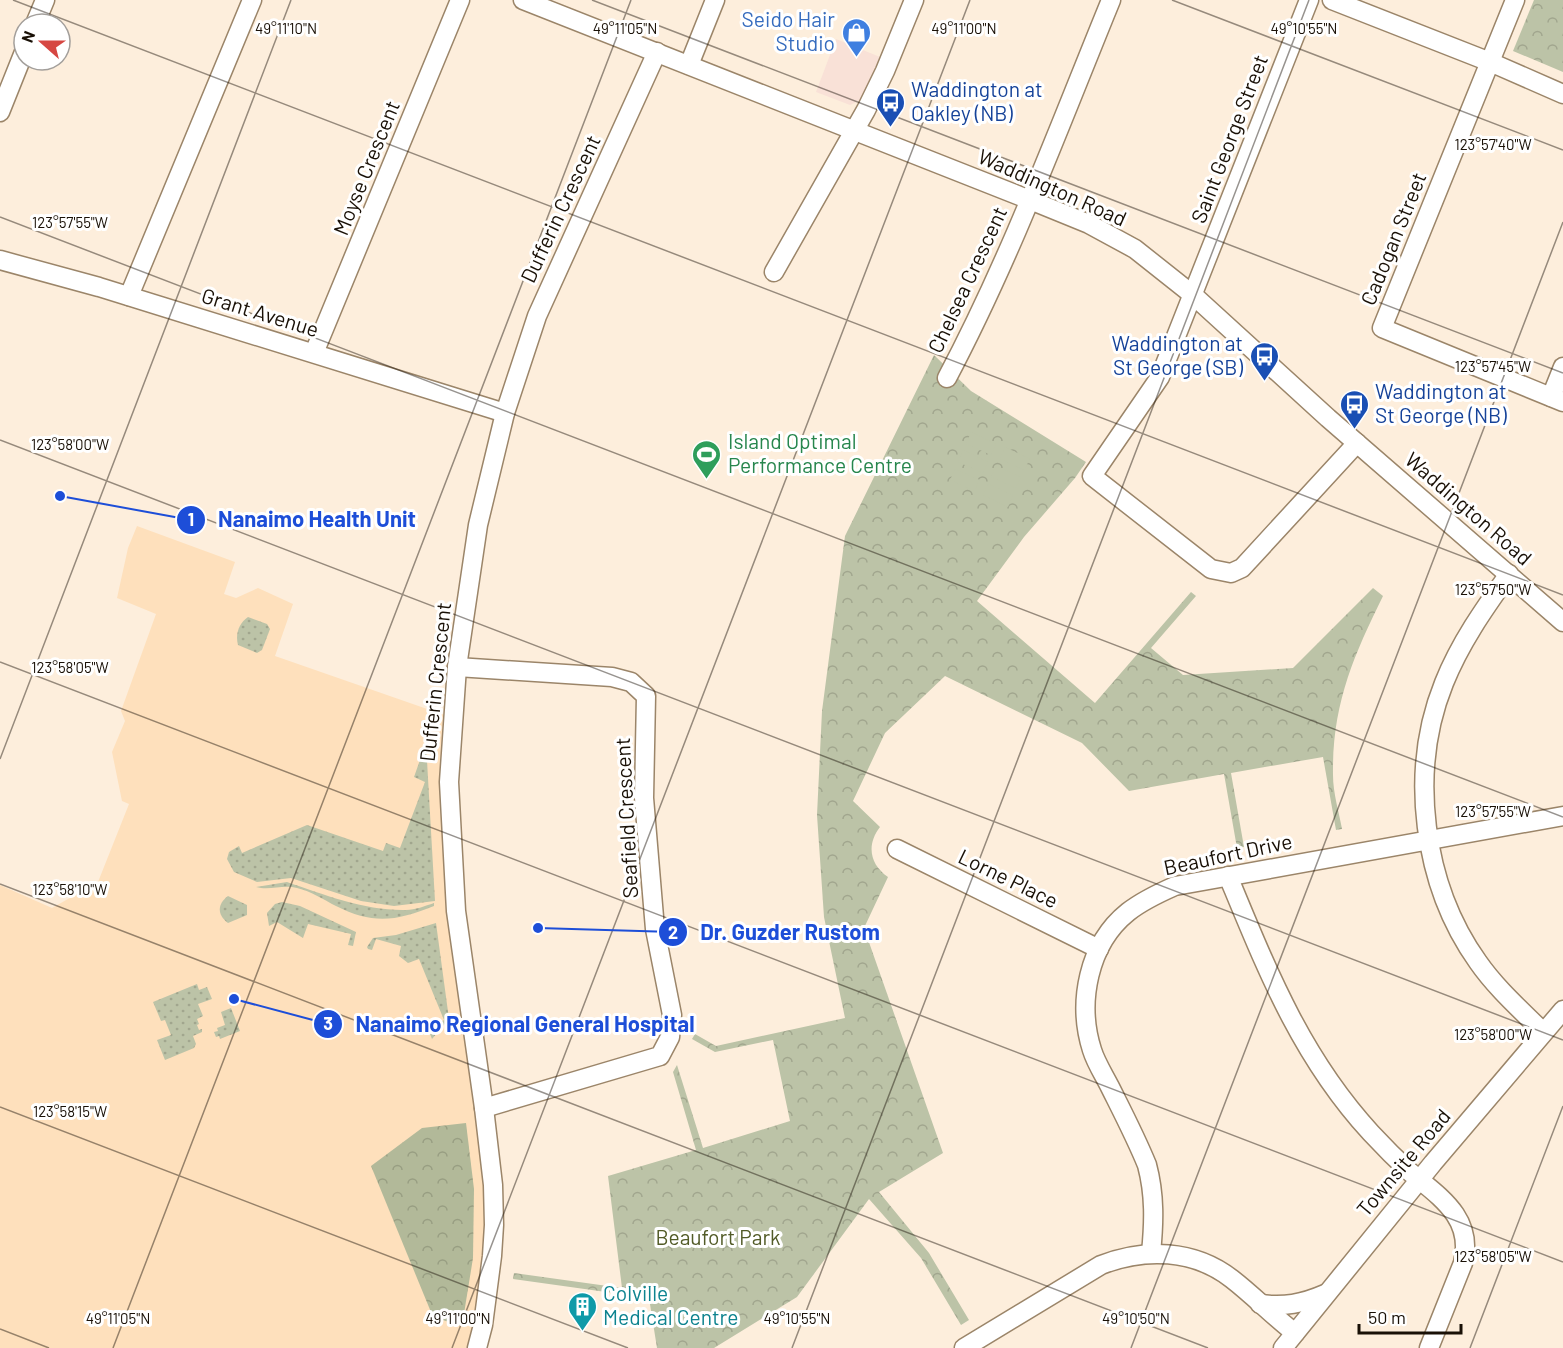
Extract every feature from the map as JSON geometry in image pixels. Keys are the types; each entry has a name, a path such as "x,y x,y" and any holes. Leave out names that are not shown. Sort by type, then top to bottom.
{"street":[{"path":"129,296 252,0"},
{"name":"Moyse Crescent","path":"314,353 460,0"},
{"name":"Waddington Road","path":"524,0 1089,224 1135,249 1193,295 1563,622"},
{"path":"689,65 715,0"},
{"path":"774,272 855,130 885,72 914,0"},
{"name":"Chelsea Crescent","path":"947,378 978,319 1030,200 1111,0"},
{"name":"Saint George Street","path":"1309,0 1160,376 1092,476 1211,569 1231,573 1242,568 1357,442"},
{"path":"1332,0 1490,62 1563,94"},
{"name":"Cadogan Street","path":"1515,0 1382,328 1557,400"},
{"name":"Dufferin Crescent","path":"477,1348 489,1287 494,1225 493,1185 456,911 449,782 457,667 478,525 505,413 537,316 657,52"},
{"path":"0,112 16,72"},
{"name":"Grant Avenue","path":"0,260 129,296 505,413"},
{"path":"1557,400 1563,367"},
{"path":"1509,574 1471,628 1443,685 1427,751 1426,820 1434,870 1449,912 1469,948 1486,972 1543,1032"},
{"name":"Seafield Crescent","path":"457,667 612,677 632,682 646,696 644,798 656,928 672,1015 670,1036 660,1056 484,1108"},
{"name":"Beaufort Drive","path":"1151,1253 1154,1205 1147,1165 1098,1063 1087,1029 1085,1006 1092,964 1108,933 1126,914 1146,899 1175,886 1563,816"},
{"name":"Lorne Place","path":"897,849 1099,949"},
{"path":"1228,876 1286,1011 1306,1047 1351,1111 1401,1163 1451,1207 1458,1219 1466,1242 1466,1251 1429,1348"},
{"name":"Townsite Road","path":"1282,1348 1419,1179 1563,1010"},
{"path":"964,1348 1101,1265 1119,1258 1151,1253 1197,1260 1215,1268 1232,1279 1294,1334"},
{"path":"1260,1304 1293,1305 1327,1293"}],"shaded area":[{"path":"836,39 880,57 863,99 850,105 816,92"},
{"path":"137,526 235,562 224,594 236,598 258,588 293,604 275,656 453,718 449,782 493,1185 477,1348 0,1348 0,885 52,908 98,882 129,804 122,801 112,752 125,721 121,711 156,614 117,598 128,548"}],"green space":[{"path":"1534,0 1563,0 1563,72 1513,51"},
{"name":"Beaufort Park","path":"934,355 971,391 1086,462 1024,537 977,601 1095,703 1191,592 1196,596 1151,648 1183,675 1293,668 1373,588 1383,596 1362,640 1346,682 1336,726 1333,782 1342,829 1336,830 1323,757 1231,773 1244,847 1237,848 1224,774 1129,791 1082,743 945,676 885,733 853,801 880,827 873,841 872,854 877,867 888,877 864,928 943,1153 879,1192 929,1253 969,1320 961,1325 921,1258 869,1199 797,1297 714,1348 657,1348 649,1298 513,1279 514,1273 622,1288 608,1176 696,1150 673,1072 677,1065 703,1148 790,1121 773,1040 715,1052 692,1039 695,1034 716,1046 845,1018 824,917 817,815 822,711 845,536"},
{"path":"971,432 996,444 991,455 966,444"},
{"path":"1005,447 1030,459 1024,470 1000,459"},
{"path":"963,450 988,462 983,473 958,462"},
{"path":"996,466 1021,477 1016,488 991,477"},
{"path":"955,469 980,480 974,491 950,480"},
{"path":"988,484 1013,495 1008,507 983,495"},
{"path":"248,617 267,624 270,629 262,650 257,653 238,645 238,629"},
{"path":"426,743 435,901 394,906 361,901 291,878 257,882 234,872 227,859 229,852 239,846 242,853 307,825 383,851 386,843 400,848 425,782 414,777"},
{"path":"287,882 376,908 406,910 434,903 434,906 396,918 374,918 349,912 297,888 256,887"},
{"path":"228,896 247,905 247,915 228,923 220,913 220,906"},
{"path":"282,902 300,906 356,932 353,946 348,945 351,934 308,924 303,938 277,922 269,926 267,913 275,904"},
{"path":"436,923 449,1019 432,1039 428,1029 444,1020 419,959 408,963 399,956 401,946 376,939 372,950 367,947 373,938 396,935"},
{"path":"197,984 199,990 207,987 212,999 198,1004 203,1016 197,1019 199,1024 197,1025 202,1032 193,1036 196,1044 194,1048 165,1060 157,1040 171,1035 165,1020 161,1021 153,1002"},
{"path":"231,1008 240,1031 220,1039 214,1032 225,1025 221,1012"},
{"path":"466,1123 474,1189 473,1258 462,1326 433,1317 371,1166 422,1128"}],"place":[{"name":"Seido Hair Studio","path":"856,58"},
{"name":"Waddington at Oakley (NB)","path":"890,128"},
{"name":"Waddington at St George (SB)","path":"1264,382"},
{"name":"Waddington at St George (NB)","path":"1354,430"},
{"name":"Island Optimal Performance Centre","path":"707,480"},
{"name":"Nanaimo Health Unit","path":"60,496"},
{"name":"Dr. Guzder Rustom","path":"538,928"},
{"name":"Nanaimo Regional General Hospital","path":"234,999"},
{"name":"Colville Medical Centre","path":"582,1332"}]}
